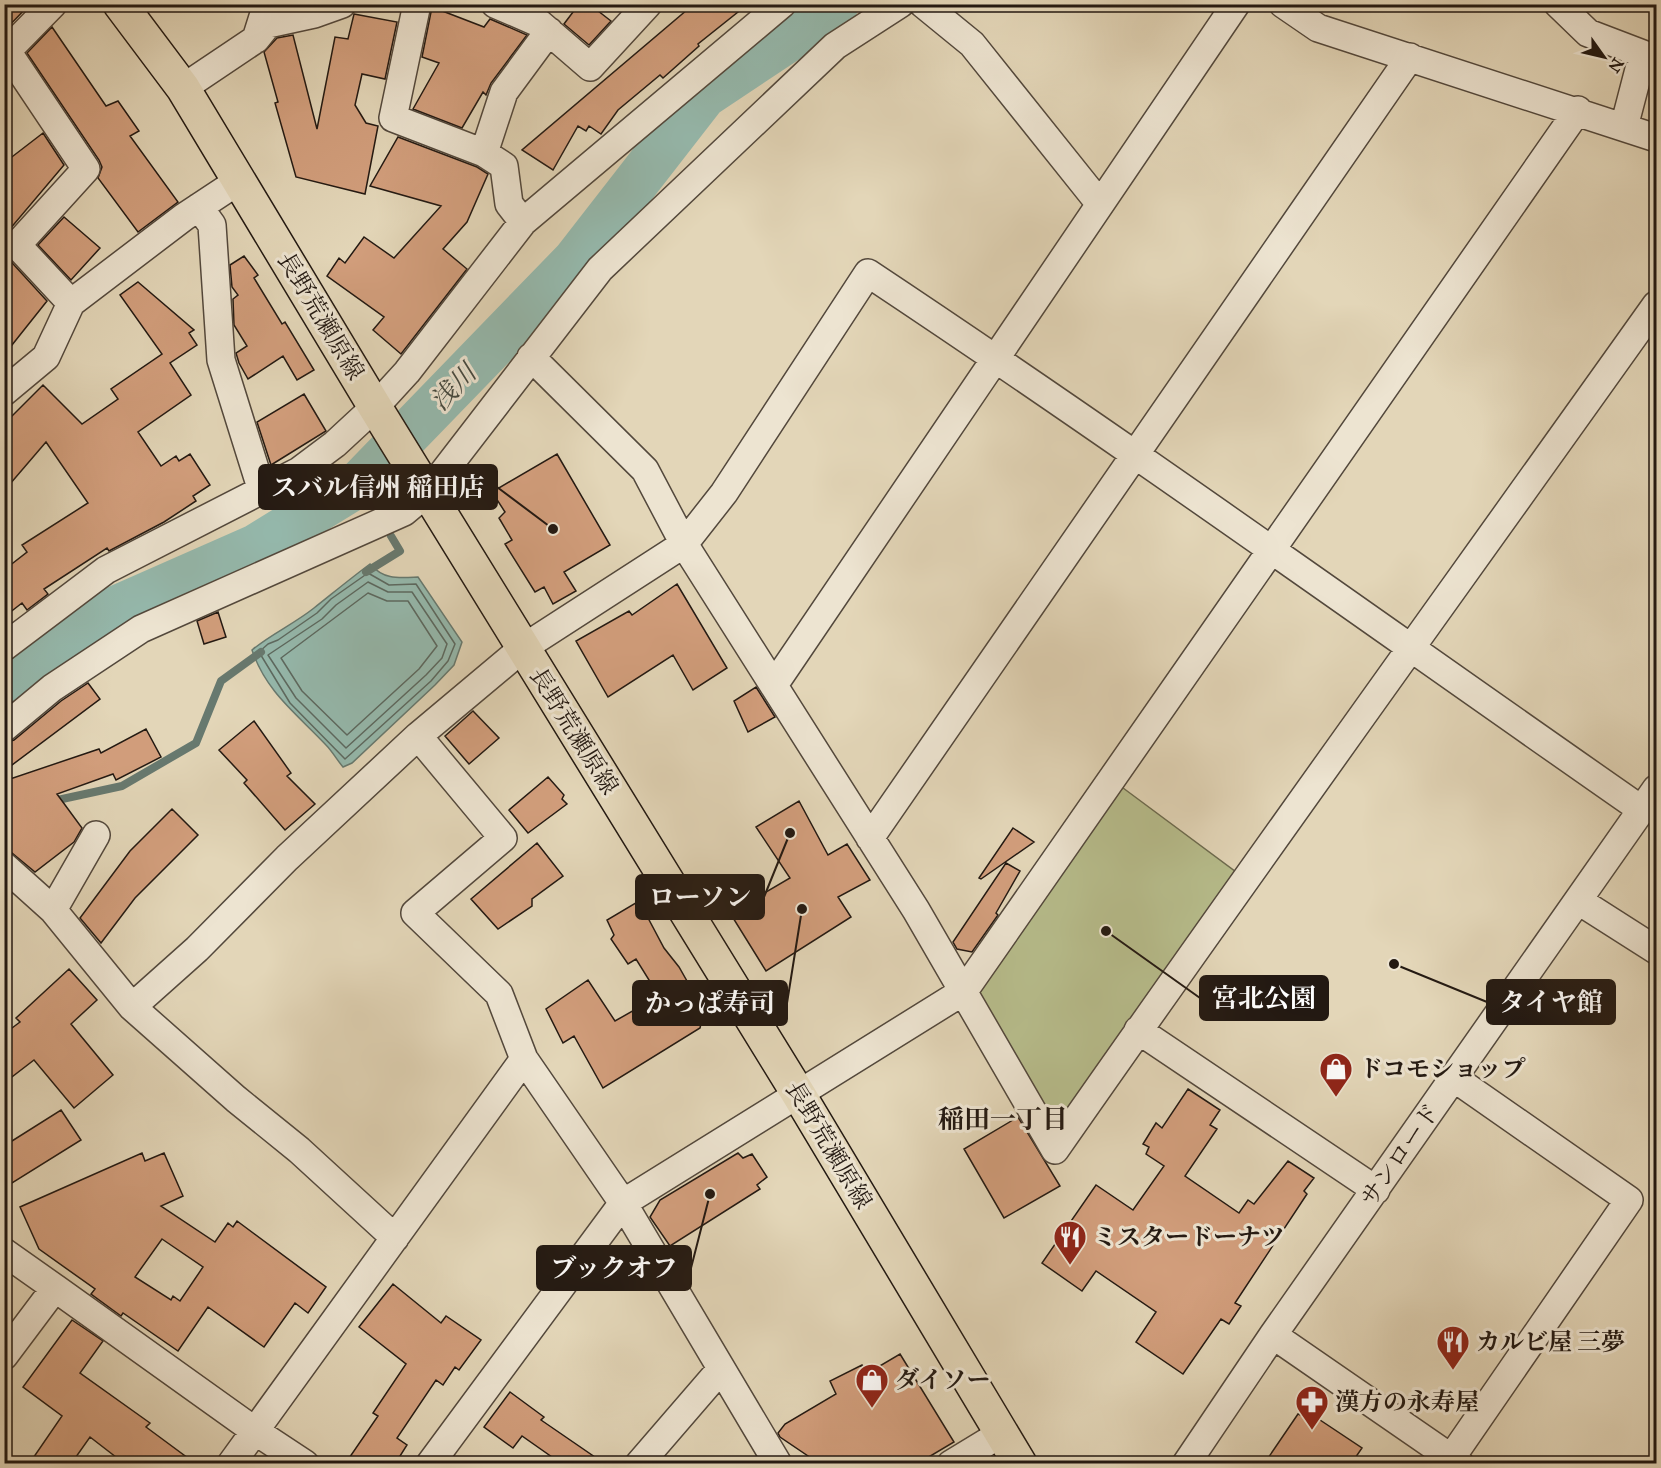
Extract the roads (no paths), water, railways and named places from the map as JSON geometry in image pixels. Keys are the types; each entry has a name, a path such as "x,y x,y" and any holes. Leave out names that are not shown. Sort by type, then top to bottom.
{"main road":[{"name":"長野荒瀬原線","path":"120,4 183,88 240,180 378,412 799,1095 1020,1464"}],"street":[{"path":"53,4 7,51 86,170 11,252 71,303"},
{"path":"256,39 267,4"},
{"path":"183,88 256,39 268,24 314,14 342,4"},
{"path":"417,4 393,118 484,153 504,166 509,204 523,222"},
{"path":"495,4 528,11 590,67 648,4"},
{"path":"4,647 106,570 299,471 378,412 523,222 782,4"},
{"path":"4,728 52,688 141,630 404,512 424,484 608,262 834,46 900,4"},
{"path":"923,4 972,44 1100,204"},
{"path":"774,685 1236,4"},
{"path":"1283,4 1318,28 1578,110 1656,138"},
{"path":"1558,4 1587,33 1643,54 1624,127"},
{"path":"484,153 504,92 549,31"},
{"path":"870,838 1410,57"},
{"path":"430,1464 623,1203 964,991 1578,110"},
{"path":"4,392 46,357 71,303 199,207 240,180"},
{"path":"199,207 212,225 221,360 262,491"},
{"path":"132,1007 197,949 287,858 418,736 523,648 684,544 724,493 868,273 995,358 1411,649 1649,800"},
{"path":"531,357 645,470 684,544 964,991 1055,1150 1138,1030 1656,305"},
{"path":"418,736 503,838 415,913 499,994 524,1059 623,1203 778,1464"},
{"name":"サンロード","path":"1186,1464 1273,1335 1649,800"},
{"path":"53,910 96,835"},
{"path":"4,866 53,910 132,1007 236,1100 299,1150 395,1238"},
{"path":"1579,901 1656,950"},
{"path":"1138,1030 1376,1190"},
{"path":"231,1464 524,1059"},
{"path":"1273,1335 1452,1462 1629,1200 1454,1078"},
{"path":"4,1252 255,1431 305,1464"},
{"path":"4,1356 55,1288"},
{"path":"639,1464 721,1369"},
{"path":"951,1464 1002,1433"}],"water":[{"path":"370,564 386,575 398,578 418,577 462,642 454,665 435,685 352,763 343,767 328,747 274,690 265,678 252,650 306,614"}],"waterway":[{"name":"浅川","path":"4,688 88,621 256,547 360,483 575,261 704,95 814,22 836,4"},
{"path":"358,484 366,494"},
{"path":"366,572 400,551 391,536"},
{"path":"53,801 122,786 196,743 221,681 261,652"}],"place":[{"name":"スバル信州 稲田店","path":"553,529"},
{"name":"ローソン","path":"790,833"},
{"name":"かっぱ寿司","path":"802,909"},
{"name":"宮北公園","path":"1106,931"},
{"name":"タイヤ館","path":"1394,964"},
{"name":"ドコモショップ","path":"1336,1098"},
{"name":"ブックオフ","path":"710,1194"},
{"name":"ミスタードーナツ","path":"1070,1266"},
{"name":"カルビ屋 三夢","path":"1453,1371"},
{"name":"ダイソー","path":"872,1409"},
{"name":"漢方の永寿屋","path":"1312,1431"}],"district":[{"name":"稲田一丁目","path":"1003,1119"}]}
